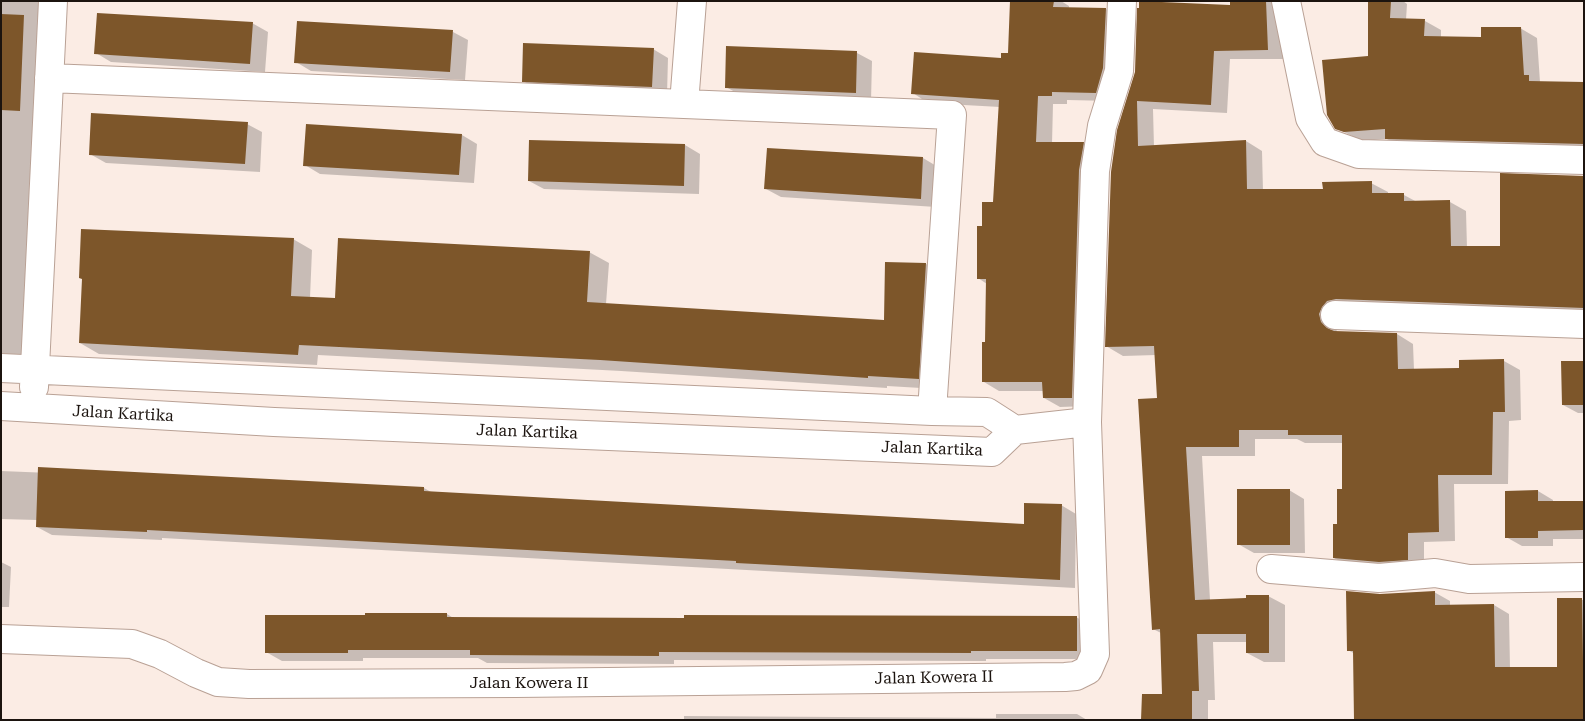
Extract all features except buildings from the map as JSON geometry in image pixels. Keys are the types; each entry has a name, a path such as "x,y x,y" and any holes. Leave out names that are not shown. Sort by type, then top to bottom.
{"street":[{"path":"32,408 53,1"},
{"path":"684,104 692,1"},
{"name":"Jalan Kowera II","path":"1,639 132,644 160,654 218,682 249,684 1065,677 1076,676 1088,670 1095,654 1087,422 1095,171 1102,126 1120,71 1122,1"},
{"path":"1286,1 1310,118 1325,142 1359,154 1584,160"},
{"path":"49,78 952,116 932,411"},
{"path":"1336,315 1584,324"},
{"path":"1,368 987,412 1015,430 1087,422"},
{"name":"Jalan Kartika","path":"1,406 274,422 992,452 1015,430"},
{"path":"1272,569 1379,578 1435,573 1469,579 1584,577"}]}
